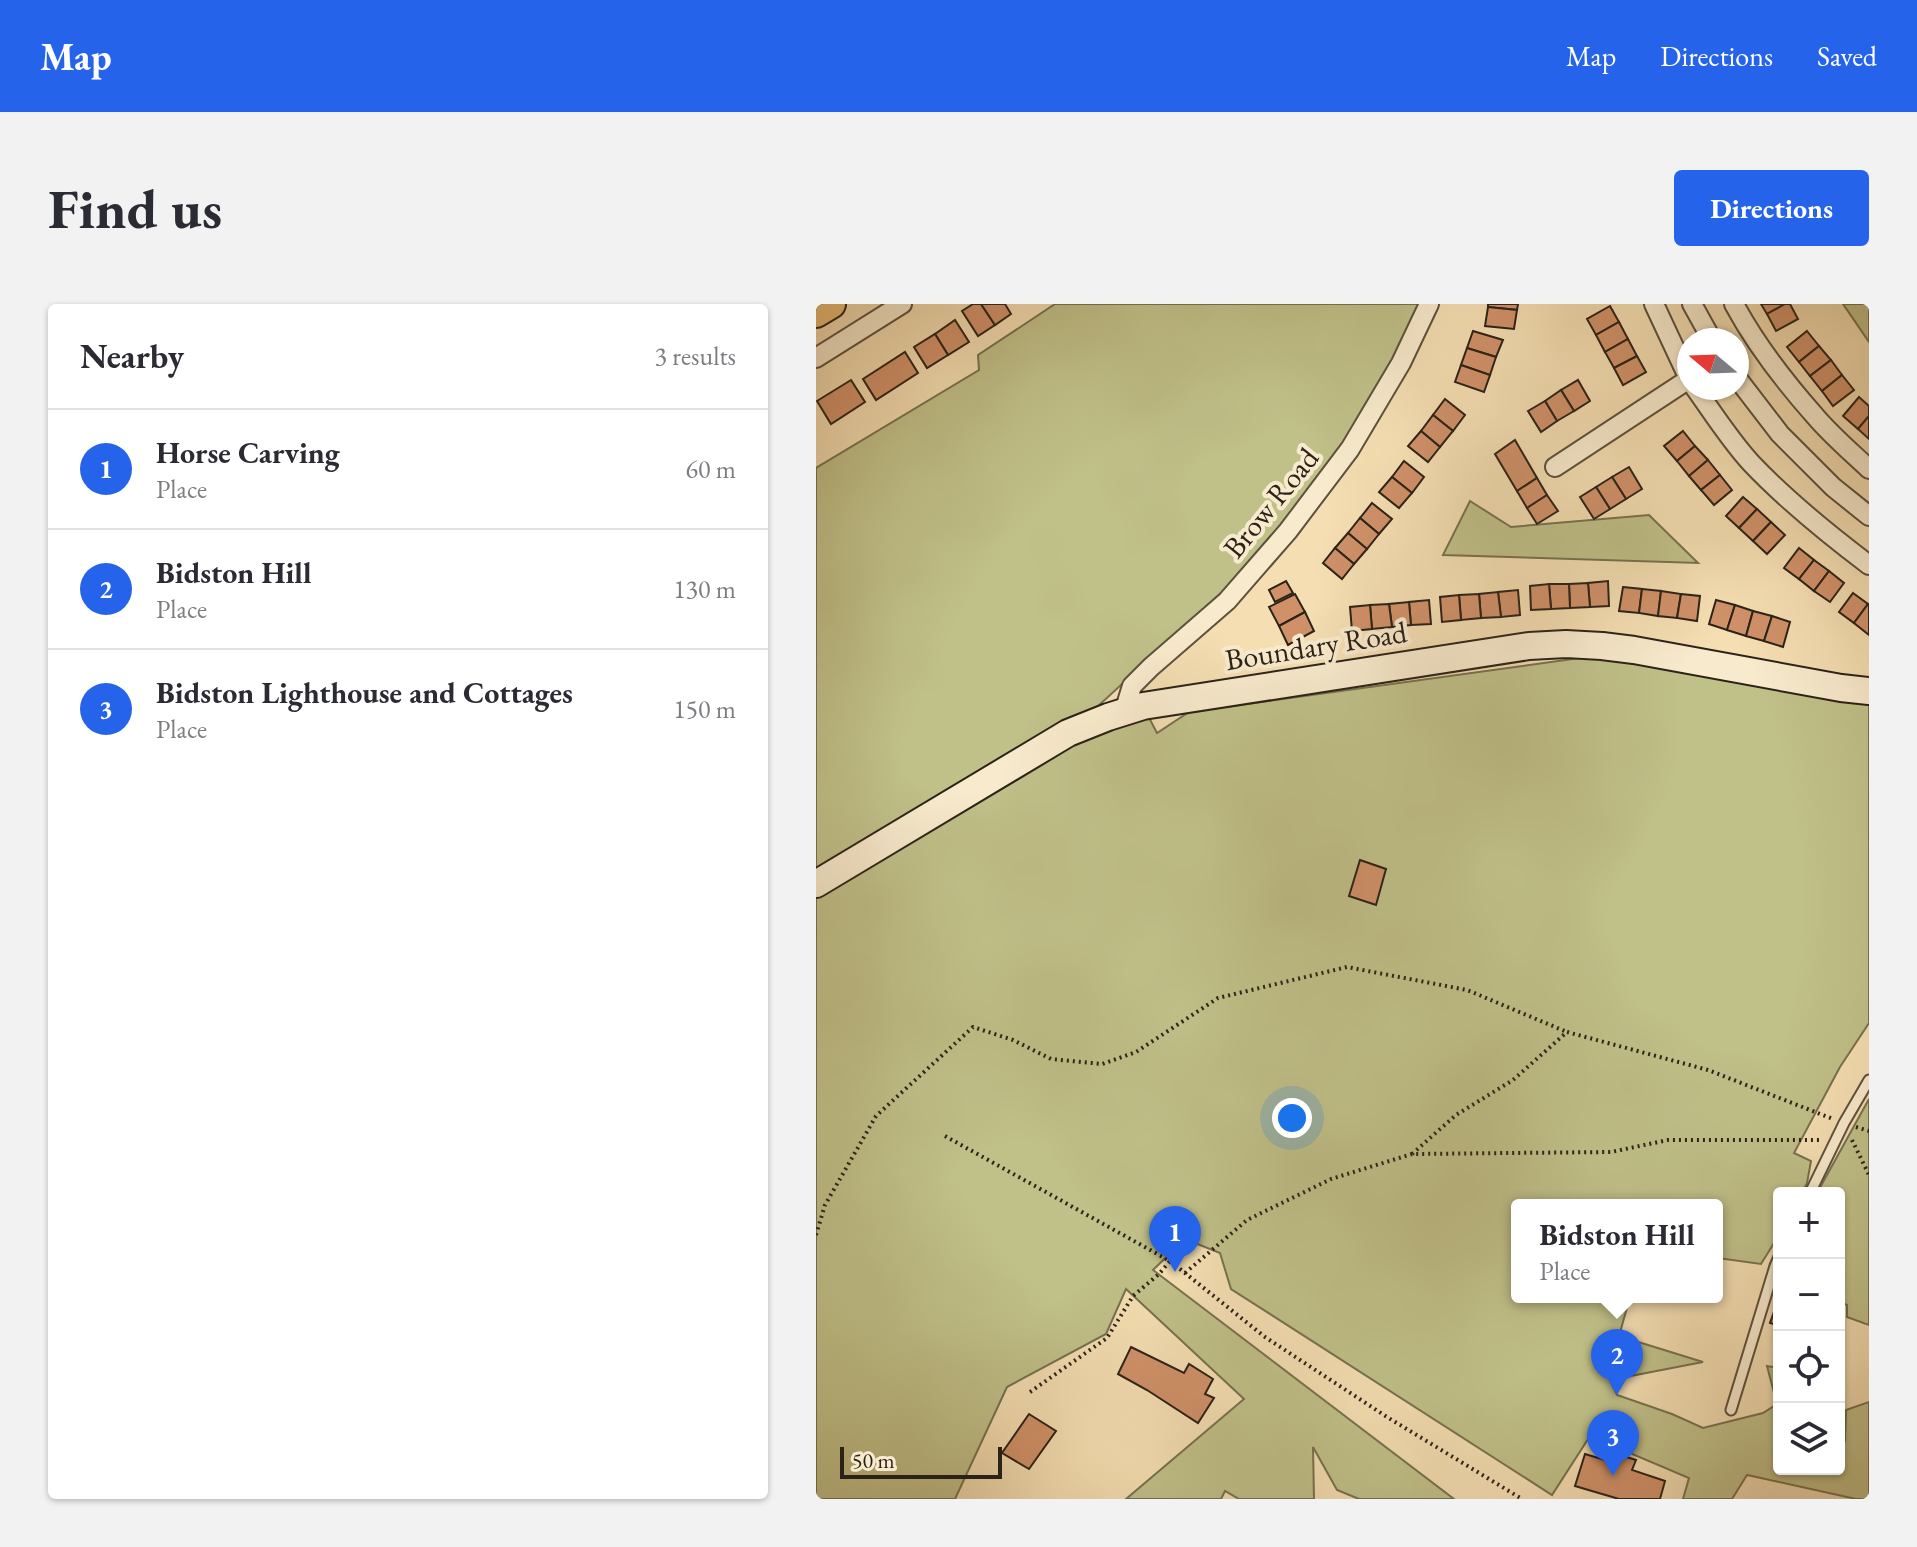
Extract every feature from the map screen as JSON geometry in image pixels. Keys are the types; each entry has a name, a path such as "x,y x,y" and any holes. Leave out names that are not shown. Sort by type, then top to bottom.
{"main road":[{"path":"816,313 831,304"},
{"name":"Boundary Road","path":"816,884 1068,733 1143,706 1424,661 1529,646 1566,644 1634,650 1869,691"}],"street":[{"path":"816,358 902,304"},
{"name":"Brow Road","path":"1124,712 1132,686 1227,601 1288,531 1350,449 1401,363 1429,304"},
{"path":"1654,304 1677,353"},
{"path":"1692,304 1705,328"},
{"path":"1734,304 1770,361 1816,418 1869,469"},
{"path":"1555,467 1677,387"},
{"path":"1749,394 1780,434 1833,487 1869,516"},
{"path":"1704,400 1751,463 1831,536 1869,565"}],"lane":[{"path":"1813,1187 1869,1080"},
{"path":"1731,1410 1778,1259"}],"path":[{"path":"816,1235 825,1205 876,1116 973,1027 1013,1040 1051,1059 1102,1064 1136,1052 1218,998 1347,967 1467,990 1567,1032 1708,1070 1844,1123 1869,1175"},
{"path":"1412,1154 1456,1115 1513,1080 1567,1032"},
{"path":"945,1136 1170,1261 1265,1337 1387,1417 1522,1499"},
{"path":"1185,1273 1247,1220 1331,1179 1412,1154 1611,1152 1668,1140 1836,1139"},
{"path":"1030,1392 1107,1338 1133,1296 1170,1261"}],"green space":[{"path":"1055,304 1429,304 1401,363 1288,531 1071,731 1143,706 1157,733 1189,712 1594,656 1869,699 1869,1023 1840,1067 1794,1153 1811,1161 1805,1187 1773,1187 1773,1245 1761,1264 1723,1259 1723,1199 1511,1199 1511,1303 1628,1303 1619,1336 1703,1362 1610,1380 1617,1395 1703,1428 1763,1413 1773,1407 1773,1475 1845,1475 1846,1410 1869,1402 1869,1499 1856,1499 1747,1475 1732,1499 1683,1499 1689,1478 1590,1436 1552,1495 1231,1289 1220,1253 1185,1239 1153,1270 1454,1499 1359,1499 1337,1490 1313,1447 1314,1499 1239,1499 1225,1491 1221,1499 1126,1499 1244,1399 1126,1289 1106,1334 1007,1387 955,1499 816,1499 816,468 979,370 978,355"},
{"path":"1843,304 1869,304 1869,342"},
{"path":"1470,501 1511,527 1649,515 1698,563 1443,555"},
{"path":"1869,1099 1869,1325 1847,1317 1845,1187 1820,1187"},
{"path":"1767,1366 1773,1367 1773,1389"}],"building":[{"path":"973,304 981,304 995,325 978,336 962,311"},
{"path":"981,304 1005,304 1011,314 995,325"},
{"path":"1488,304 1518,304 1517,310 1488,307"},
{"path":"1761,304 1785,304 1767,314"},
{"path":"1790,304 1798,319 1776,331 1767,314"},
{"path":"1610,306 1619,322 1596,335 1587,319"},
{"path":"1488,307 1517,310 1514,329 1485,326"},
{"path":"955,320 969,342 948,355 935,334"},
{"path":"1619,322 1628,339 1605,352 1596,335"},
{"path":"1473,331 1503,340 1496,357 1467,348"},
{"path":"1807,331 1819,346 1799,362 1787,347"},
{"path":"935,334 948,355 927,368 914,347"},
{"path":"1628,339 1637,356 1614,368 1605,352"},
{"path":"1819,346 1831,360 1810,376 1799,362"},
{"path":"1467,348 1496,357 1490,375 1461,365"},
{"path":"905,352 918,373 876,400 863,379"},
{"path":"1637,356 1646,372 1623,385 1614,368"},
{"path":"1831,360 1842,375 1822,391 1810,376"},
{"path":"1461,365 1490,375 1484,392 1455,382"},
{"path":"1842,375 1854,390 1833,406 1822,391"},
{"path":"851,380 865,402 831,424 817,401"},
{"path":"1578,380 1590,401 1574,411 1561,390"},
{"path":"1561,390 1574,411 1557,421 1545,401"},
{"path":"1859,397 1869,406 1869,416 1858,429 1843,416"},
{"path":"1445,399 1465,415 1453,431 1433,415"},
{"path":"1545,401 1557,421 1541,432 1528,411"},
{"path":"1433,415 1453,431 1440,447 1421,431"},
{"path":"1869,416 1869,439 1858,429"},
{"path":"1421,431 1440,447 1428,462 1408,446"},
{"path":"1683,431 1695,446 1677,461 1664,446"},
{"path":"1515,440 1537,478 1517,491 1495,454"},
{"path":"1695,446 1708,460 1689,476 1677,461"},
{"path":"1708,460 1720,475 1701,490 1689,476"},
{"path":"1404,461 1424,477 1412,493 1392,477"},
{"path":"1629,467 1642,489 1626,499 1612,477"},
{"path":"1720,475 1732,490 1714,505 1701,490"},
{"path":"1392,477 1412,493 1399,508 1379,492"},
{"path":"1612,477 1626,499 1610,509 1596,487"},
{"path":"1537,478 1547,495 1527,508 1517,491"},
{"path":"1596,487 1610,509 1594,519 1580,497"},
{"path":"1547,495 1558,511 1537,524 1527,508"},
{"path":"1743,497 1757,509 1739,528 1726,516"},
{"path":"1372,503 1392,519 1379,534 1360,518"},
{"path":"1757,509 1771,522 1753,541 1739,528"},
{"path":"1360,518 1379,534 1367,549 1348,533"},
{"path":"1771,522 1785,535 1767,554 1753,541"},
{"path":"1348,533 1367,549 1354,564 1335,548"},
{"path":"1335,548 1354,564 1342,579 1323,563"},
{"path":"1799,548 1814,560 1799,579 1784,568"},
{"path":"1814,560 1829,571 1814,591 1799,579"},
{"path":"1829,571 1844,583 1830,602 1814,591"},
{"path":"1286,581 1293,593 1275,602 1269,590"},
{"path":"1608,581 1609,606 1590,607 1588,583"},
{"path":"1588,583 1590,607 1570,608 1569,584"},
{"path":"1549,584 1569,584 1570,608 1551,609"},
{"path":"1549,584 1551,609 1531,610 1530,586"},
{"path":"1623,587 1642,589 1639,613 1619,611"},
{"path":"1642,589 1661,591 1658,616 1639,613"},
{"path":"1518,590 1520,615 1501,617 1498,592"},
{"path":"1661,591 1681,594 1677,618 1658,616"},
{"path":"1498,592 1501,617 1481,618 1479,594"},
{"path":"1853,593 1868,604 1854,623 1839,612"},
{"path":"1295,594 1305,612 1279,626 1269,607"},
{"path":"1479,594 1481,618 1461,620 1459,595"},
{"path":"1681,594 1700,596 1697,621 1677,618"},
{"path":"1459,595 1461,620 1442,622 1440,597"},
{"path":"1429,600 1431,624 1411,625 1409,602"},
{"path":"1716,600 1735,605 1727,630 1709,624"},
{"path":"1409,602 1411,625 1392,627 1389,604"},
{"path":"1389,604 1392,627 1372,629 1370,605"},
{"path":"1370,605 1372,629 1352,631 1350,607"},
{"path":"1735,605 1753,611 1746,636 1727,630"},
{"path":"1869,605 1869,635 1854,623"},
{"path":"1753,611 1772,616 1764,641 1746,636"},
{"path":"1305,612 1314,631 1288,645 1279,626"},
{"path":"1772,616 1790,622 1783,647 1764,641"},
{"path":"1360,860 1386,869 1376,905 1349,896"},
{"path":"1131,1347 1184,1373 1189,1364 1213,1379 1205,1394 1214,1398 1198,1423 1118,1374"},
{"path":"1029,1414 1056,1431 1029,1469 1002,1453"},
{"path":"1585,1454 1615,1463 1617,1454 1636,1460 1632,1470 1665,1481 1660,1499 1619,1499 1575,1486"}],"place":[{"name":"Horse Carving","path":"1175,1272"},
{"name":"Bidston Hill","path":"1617,1395"},
{"name":"Bidston Lighthouse and Cottages","path":"1613,1476"}]}
